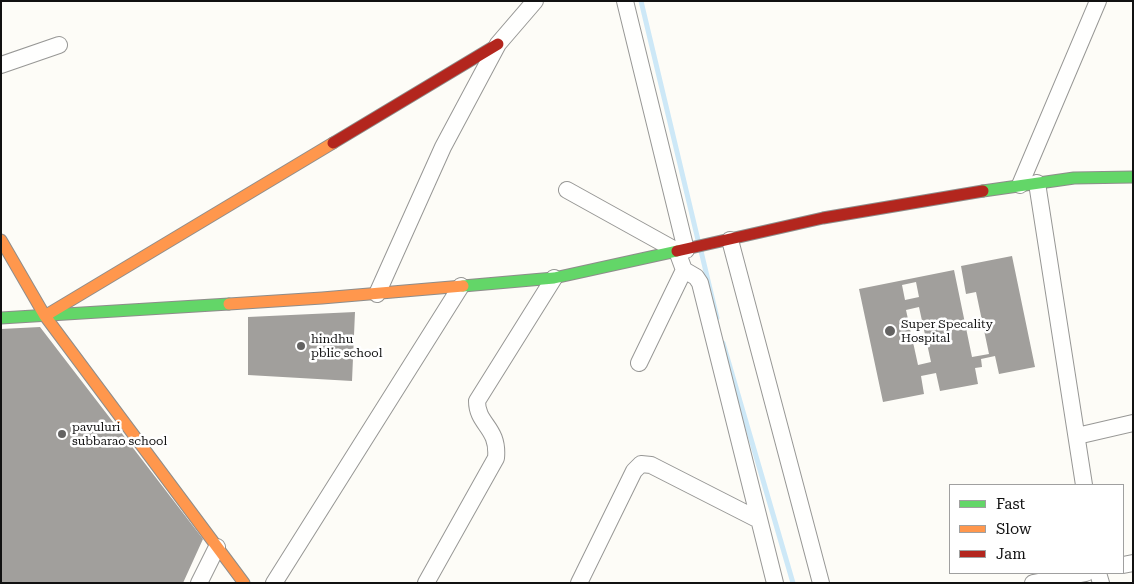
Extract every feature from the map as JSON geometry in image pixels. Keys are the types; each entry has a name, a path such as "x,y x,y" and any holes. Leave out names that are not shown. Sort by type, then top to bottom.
{"main road":[{"path":"45,316 498,44"},
{"path":"1,318 376,294 554,278 823,218 1074,178 1133,177"},
{"path":"1,240 45,316 244,583"}],"street":[{"path":"376,294 443,148 498,44 535,1"},
{"path":"625,1 685,250 684,270 639,363"},
{"path":"1020,186 1098,1"},
{"path":"1,65 59,44"},
{"path":"1037,183 1084,484"},
{"path":"567,190 685,250"},
{"path":"727,240 821,583"},
{"path":"684,270 696,277 700,283 775,583"},
{"path":"426,583 496,458 497,446 493,434 477,411 477,401 554,278"},
{"path":"274,583 461,286"},
{"path":"1076,436 1133,424"},
{"path":"579,583 634,472 641,464 652,464 759,520"},
{"path":"199,583 217,547"},
{"path":"1033,583 1081,574"}],"building":[{"path":"1012,256 1035,367 999,374 995,356 981,359 982,367 975,368 978,384 940,391 936,373 921,376 924,394 883,402 859,289 954,270 972,357 989,354 976,292 966,294 961,266","holes":["916,282 919,297 905,300 902,285","919,307 931,362 918,365 906,310"]},
{"name":"hindhu pblic school","path":"355,312 352,381 248,375 248,317"},
{"name":"pavuluri subbarao school","path":"40,327 203,539 183,583 1,583 1,329"}],"waterway":[{"path":"641,1 698,240"},
{"path":"701,251 717,318"},
{"path":"723,343 793,583"}],"traffic: fast":[{"path":"983,191 1074,178 1133,177"},
{"path":"463,286 554,278 677,251"},
{"path":"1,318 229,304"}],"traffic: slow":[{"path":"48,314 333,143"},
{"path":"1,240 45,316 244,583"},
{"path":"229,304 463,286"}],"traffic: jam":[{"path":"333,143 498,44"},
{"path":"677,251 823,218 983,191"}],"place":[{"name":"Super Specality Hospital","path":"890,331"},
{"name":"hindhu pblic school","path":"301,346"},
{"name":"pavuluri subbarao school","path":"62,434"}]}
